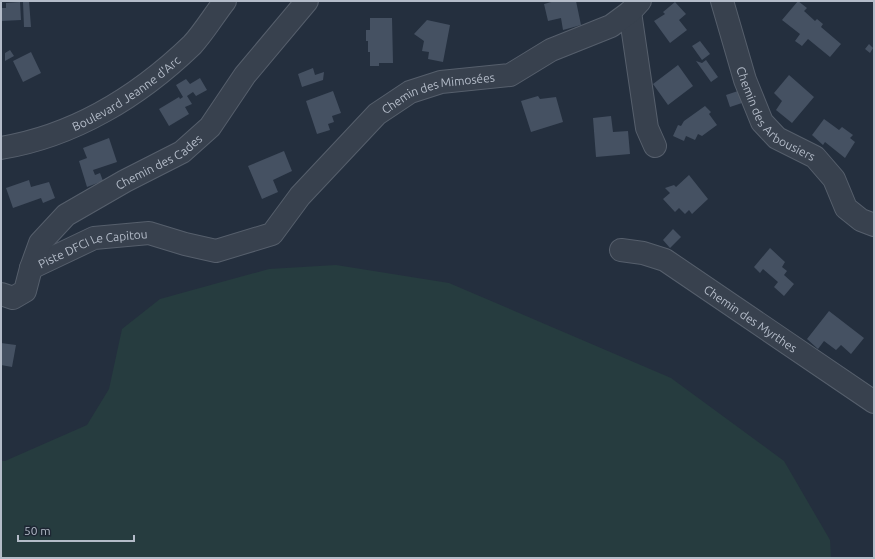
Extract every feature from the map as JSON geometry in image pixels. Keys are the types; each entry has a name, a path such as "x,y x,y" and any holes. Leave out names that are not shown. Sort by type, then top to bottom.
{"street":[{"name":"Boulevard Jeanne d'Arc","path":"1,148 82,124 110,108 142,86 192,44 225,1"},
{"name":"Chemin des Cades","path":"1,294 13,298 25,291 30,268 40,243 66,215 125,181 182,152 210,127 245,75 308,1"},
{"name":"Chemin des Arbousiers","path":"722,1 745,80 762,122 777,138 815,157 834,178 846,208 861,220 874,225"},
{"path":"635,6 647,128 655,146"},
{"name":"Chemin des Mimosées","path":"272,234 300,196 377,114 410,92 440,82 510,75 551,50 611,26 635,6"},
{"name":"Piste DFCI Le Capitou","path":"30,268 94,238 149,233 185,244 216,251 272,234"},
{"name":"Chemin des Myrthes","path":"621,250 643,253 665,260 874,402"}],"green space":[{"path":"336,265 449,283 671,378 784,461 830,540 831,558 1,558 1,461 5,461 87,425 109,389 122,329 160,299 269,269"}],"building":[{"path":"29,1 31,27 24,27 23,2"},
{"path":"555,1 576,1 581,25 563,30 561,18 548,21 544,4"},
{"path":"798,1 807,8 804,11 815,21 817,19 823,24 821,27 841,44 830,57 808,39 802,46 795,41 800,34 782,20"},
{"path":"20,2 21,20 1,21 1,8 6,8 6,3"},
{"path":"675,2 686,14 679,20 687,30 670,43 654,21 665,14 663,12"},
{"path":"370,18 392,18 393,63 379,63 379,66 370,66 370,52 368,52 368,41 366,41 366,30 370,30"},
{"path":"427,20 450,25 443,62 428,59 429,52 422,51 424,41 414,34"},
{"path":"700,41 710,54 702,60 692,46"},
{"path":"869,44 873,48 870,53 865,49"},
{"path":"10,50 14,56 5,61 5,53"},
{"path":"31,52 41,73 23,82 13,61"},
{"path":"706,60 718,77 711,82 696,61 702,63"},
{"path":"678,65 693,86 668,105 653,84"},
{"path":"313,68 315,75 324,72 323,80 302,87 298,74"},
{"path":"789,75 814,97 792,123 776,110 782,101 774,93"},
{"path":"200,78 207,90 196,96 193,92 187,96 192,104 185,107 189,114 169,126 159,109 179,97 180,99 183,97 176,85 186,79 190,84"},
{"path":"333,91 341,113 332,116 334,122 328,124 330,130 317,134 306,101"},
{"path":"738,91 742,103 730,107 726,95"},
{"path":"538,96 540,99 556,97 563,122 531,132 521,101"},
{"path":"705,106 711,112 709,114 717,125 702,136 698,134 695,140 686,136 684,141 673,136 678,125 681,126 684,121"},
{"path":"611,116 613,132 628,131 630,154 596,157 593,118"},
{"path":"824,119 839,130 842,127 853,135 850,138 855,142 845,158 825,142 823,145 812,135"},
{"path":"109,138 117,162 93,170 95,175 100,173 103,181 87,187 79,161 87,158 83,148"},
{"path":"284,151 292,171 273,180 278,192 262,199 248,166"},
{"path":"689,175 708,199 692,214 689,210 685,214 679,208 675,212 663,199 670,193 665,188 674,185 676,187"},
{"path":"29,180 31,187 49,182 55,198 43,203 41,198 13,208 6,188"},
{"path":"673,229 681,237 670,248 663,240"},
{"path":"770,248 785,262 782,267 787,271 784,275 794,284 784,296 774,287 778,282 763,269 760,273 754,267"},
{"path":"829,311 864,338 851,354 841,345 836,350 824,341 818,349 807,339"},
{"path":"1,343 16,345 12,367 1,365"}]}
